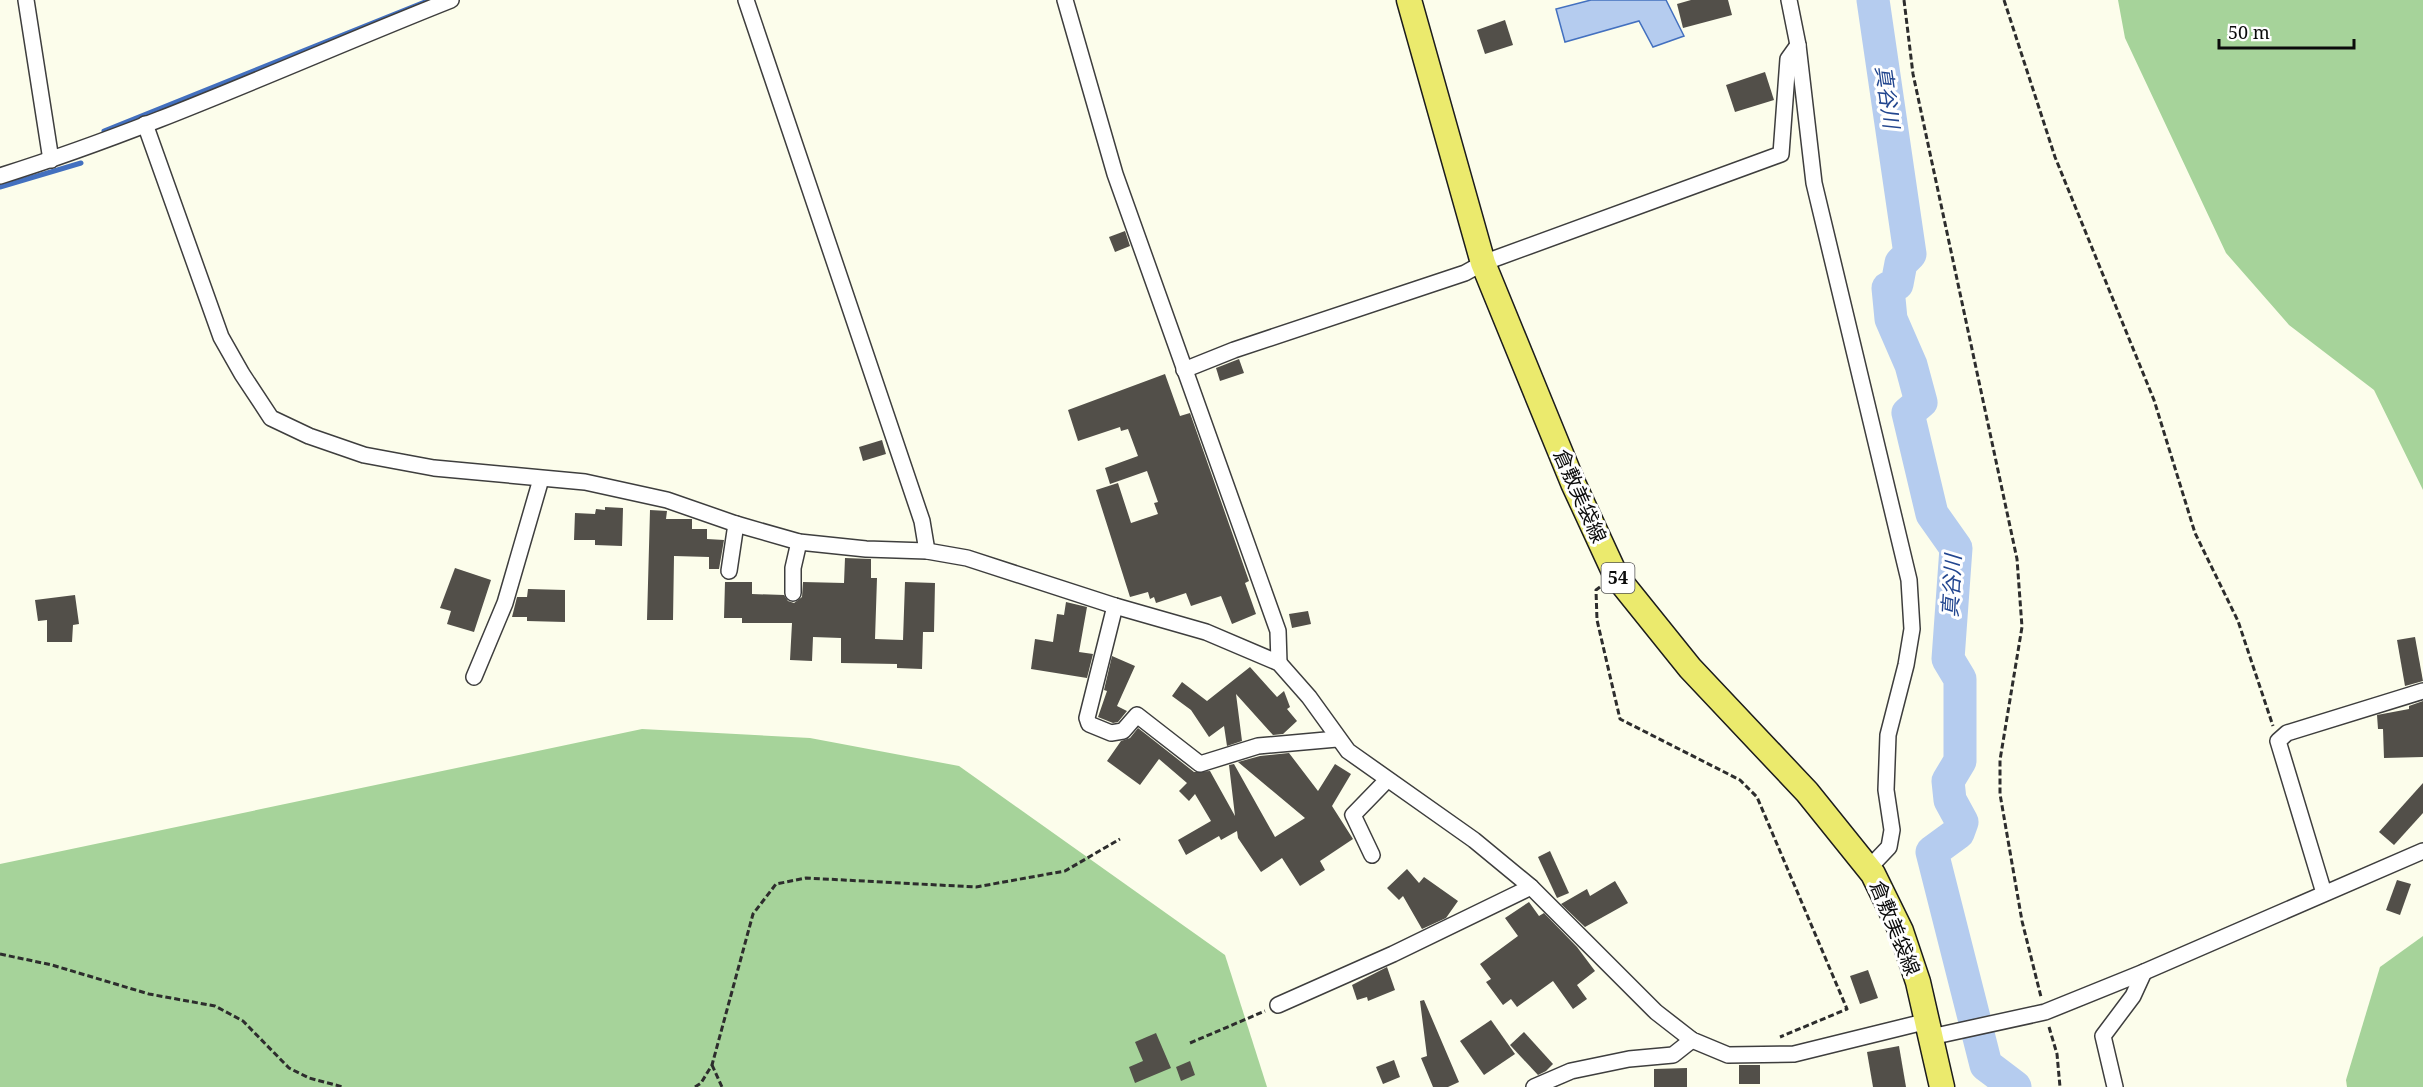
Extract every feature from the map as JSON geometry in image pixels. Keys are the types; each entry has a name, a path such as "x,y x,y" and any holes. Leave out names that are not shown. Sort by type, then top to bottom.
{"main road":[{"name":"倉敷美袋線","path":"1409,0 1483,263 1573,483 1616,576 1690,668 1807,792 1869,868 1900,931 1938,1030 1942,1087"}],"street":[{"path":"26,0 51,160"},
{"path":"0,176 51,160 145,124 432,3 451,0"},
{"path":"746,0 922,521 927,551"},
{"path":"1065,0 1115,174 1278,631 1279,663"},
{"path":"1789,0 1798,45 1814,183 1910,580 1912,601 1912,629 1906,665 1888,735 1886,790 1892,830 1889,848 1869,868"},
{"path":"1184,370 1234,350 1465,273 1483,263 1780,154 1788,59 1798,45"},
{"path":"145,124 222,337 242,374 271,418 309,436 364,455 435,468 585,482 657,498 799,542 866,549 927,551 967,558 1115,606 1206,632 1279,663 1309,697 1337,739 1387,780 1474,840 1531,886 1656,1012 1692,1040 1728,1056 1794,1054 2040,1012 2144,972 2423,851"},
{"path":"474,677 505,603 541,479"},
{"path":"729,571 736,524"},
{"path":"793,593 793,568 799,542"},
{"path":"1115,606 1087,718 1089,724 1111,733 1123,731 1137,715 1200,765 1258,746 1337,739"},
{"path":"2324,893 2278,741 2286,733 2423,691"},
{"path":"1372,855 1353,815 1387,780"},
{"path":"1278,1005 1393,954 1531,886"},
{"path":"2115,1087 2103,1036 2133,996 2144,972"},
{"path":"1534,1087 1571,1071 1629,1059 1673,1055 1692,1040"}],"path":[{"path":"1904,0 1913,74 2017,559 2022,627 2000,760 2000,794 2040,1012 2057,1054 2060,1087"},
{"path":"2004,0 2055,157 2154,400 2194,533 2238,621 2278,741"},
{"path":"1616,576 1596,590 1597,621 1620,719 1740,780 1757,797 1847,1009 1771,1041 1757,1055"},
{"path":"695,1087 701,1083 712,1065 753,914 776,884 806,878 976,887 1065,871 1120,839"},
{"path":"0,954 52,965 149,994 215,1006 243,1021 289,1068 309,1078 343,1087"},
{"path":"1190,1043 1278,1005"},
{"path":"712,1065 722,1087"}],"green space":[{"path":"2118,0 2423,0 2423,490 2374,390 2289,325 2226,253 2125,38"},
{"path":"642,729 810,738 959,766 1225,955 1267,1087 0,1087 0,864"},
{"path":"2423,936 2423,1087 2347,1087 2346,1080 2380,967"}],"water":[{"path":"1591,0 1666,0 1684,36 1653,47 1639,21 1565,42 1556,9"}],"building":[{"path":"1691,0 1728,0 1732,15 1683,28 1677,4"},
{"path":"1505,20 1513,45 1485,54 1477,30"},
{"path":"1765,72 1774,100 1735,112 1726,85"},
{"path":"1125,231 1130,246 1115,252 1109,237"},
{"path":"1239,359 1244,373 1220,381 1216,368"},
{"path":"1165,374 1180,416 1190,413 1249,581 1245,583 1256,614 1232,624 1221,596 1191,606 1186,593 1156,603 1154,597 1150,599 1148,592 1130,597 1096,490 1118,483 1131,523 1158,514 1154,503 1158,502 1147,471 1110,484 1105,468 1138,456 1128,429 1121,431 1120,427 1078,441 1068,410"},
{"path":"882,440 886,454 863,461 859,447"},
{"path":"605,507 623,508 622,546 595,545 595,540 574,540 575,513 595,514 596,509 605,510"},
{"path":"650,510 667,511 666,519 692,519 692,529 707,529 707,539 724,540 719,569 709,569 709,557 674,556 673,620 647,620"},
{"path":"845,558 871,559 871,578 877,578 875,639 903,640 905,582 935,583 934,632 923,632 922,669 897,668 897,664 841,663 841,638 813,637 812,661 790,660 792,623 742,623 742,618 724,618 725,582 752,582 752,594 784,595 788,601 794,603 802,597 803,582 844,583"},
{"path":"455,568 491,580 474,632 447,624 451,611 440,608"},
{"path":"528,589 565,590 565,622 527,621 527,617 512,617 517,597 527,597"},
{"path":"75,595 79,624 73,625 72,642 47,642 47,620 38,621 35,600"},
{"path":"1066,602 1087,607 1079,652 1093,654 1087,678 1031,669 1035,639 1053,642 1057,614 1064,615"},
{"path":"1308,611 1311,624 1292,628 1289,614"},
{"path":"2415,637 2423,681 2405,686 2397,640"},
{"path":"1112,656 1135,666 1117,706 1127,711 1118,722 1113,723 1098,717 1107,691 1104,690"},
{"path":"1250,667 1277,697 1284,691 1290,707 1287,709 1297,721 1283,734 1273,735 1236,694 1242,741 1227,746 1224,726 1209,737 1191,710 1172,696 1182,682 1207,701"},
{"path":"2423,701 2423,757 2384,758 2383,729 2378,729 2377,715 2409,709 2409,706"},
{"path":"1138,728 1194,772 1210,771 1235,816 1229,765 1234,764 1275,837 1305,818 1238,762 1260,756 1289,753 1318,791 1335,764 1351,774 1332,806 1353,839 1320,861 1325,870 1300,886 1282,858 1261,872 1238,838 1237,831 1221,840 1219,836 1186,855 1178,840 1211,821 1195,794 1189,801 1179,791 1187,783 1159,759 1140,785 1107,761 1121,741 1130,738"},
{"path":"2423,783 2423,813 2394,845 2379,832"},
{"path":"1550,851 1569,893 1557,898 1538,857"},
{"path":"1407,869 1419,883 1424,877 1458,901 1446,918 1422,929 1403,896 1399,900 1387,888"},
{"path":"2397,880 2411,884 2400,915 2386,910"},
{"path":"1615,881 1628,903 1585,927 1561,904 1587,889 1590,896"},
{"path":"1529,902 1539,916 1544,913 1577,947 1595,971 1577,985 1587,999 1573,1009 1553,981 1517,1007 1511,999 1503,1005 1486,982 1491,979 1480,964 1518,936 1505,918"},
{"path":"1387,967 1395,990 1368,1001 1367,997 1357,1000 1352,985"},
{"path":"1868,970 1878,998 1860,1004 1850,976"},
{"path":"1424,1000 1459,1082 1448,1087 1433,1087 1421,1058 1427,1056 1420,1001"},
{"path":"1491,1020 1515,1054 1484,1075 1460,1041"},
{"path":"1524,1032 1553,1064 1538,1075 1510,1045"},
{"path":"1156,1033 1171,1068 1135,1083 1129,1067 1143,1061 1135,1042"},
{"path":"1899,1046 1906,1087 1873,1087 1867,1052"},
{"path":"1394,1060 1400,1077 1383,1084 1376,1067"},
{"path":"1190,1061 1195,1075 1181,1081 1176,1067"},
{"path":"1739,1065 1760,1065 1760,1084 1739,1084"},
{"path":"1687,1068 1687,1087 1654,1087 1654,1069"}],"waterway":[{"path":"104,131 430,0"},
{"name":"真谷川","path":"1873,0 1910,254 1901,263 1897,284 1888,288 1891,319 1911,365 1921,402 1908,413 1932,514 1956,548 1948,659 1960,679 1960,761 1948,781 1950,800 1962,822 1958,833 1932,852 1986,1065 2015,1087"},
{"path":"0,187 81,163"}]}
